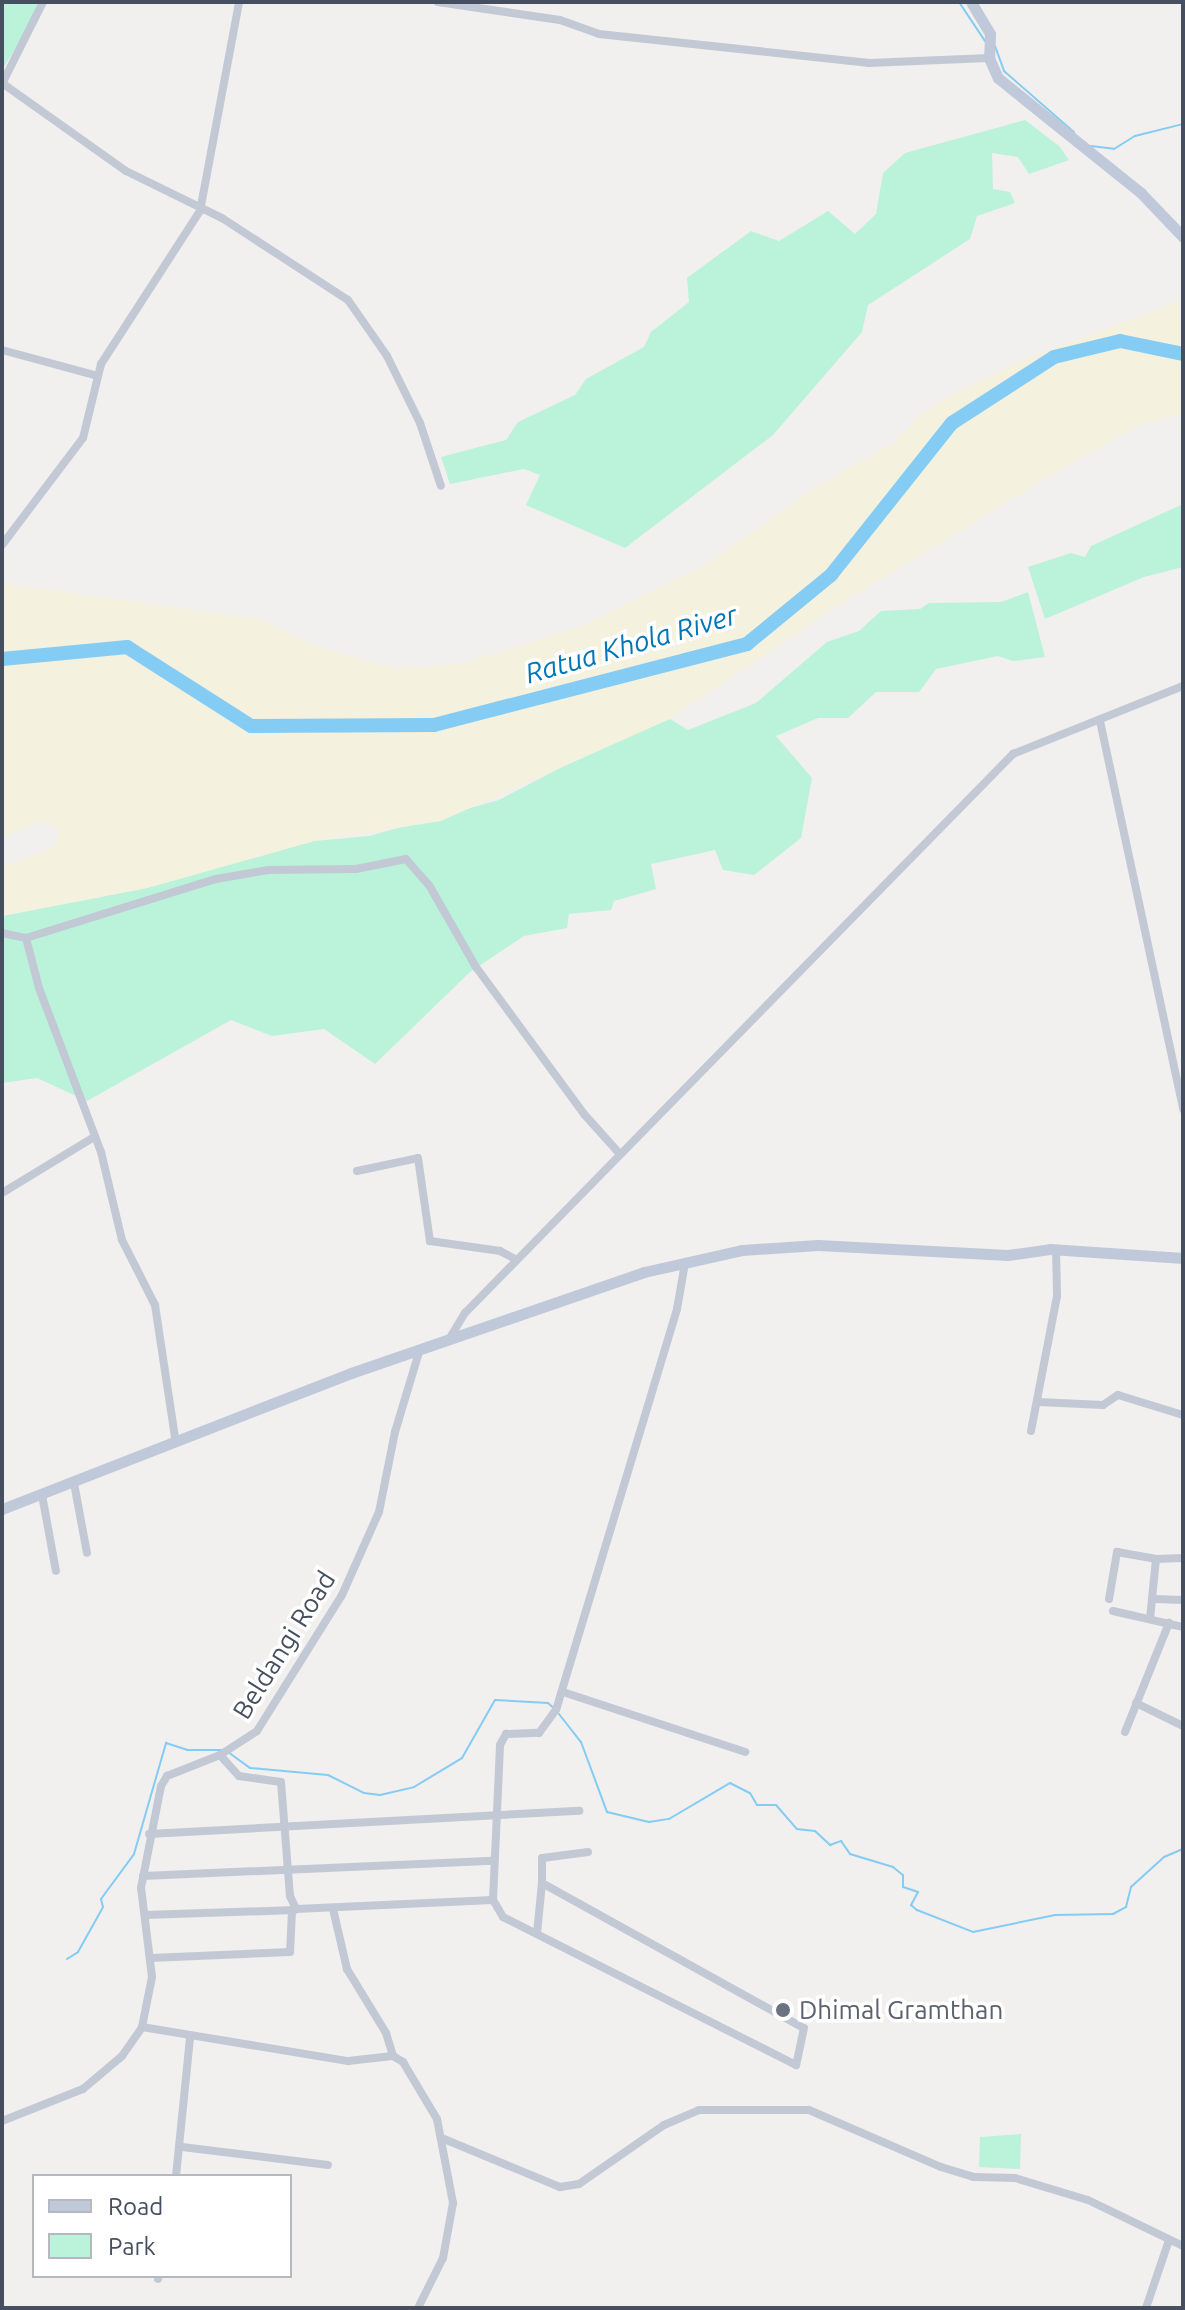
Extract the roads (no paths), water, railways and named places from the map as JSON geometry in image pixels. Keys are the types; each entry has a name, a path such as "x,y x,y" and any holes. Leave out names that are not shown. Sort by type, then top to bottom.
{"street":[{"path":"43,2 2,84 126,171 200,211 222,218 348,300 394,370 420,423 441,486"},
{"path":"2,545 83,438 98,376 126,317 200,211 239,2"},
{"path":"438,2 560,20 599,34 869,63 989,58"},
{"path":"971,2 990,34 989,58 998,78 1141,193 1183,237"},
{"path":"2,350 98,376"},
{"path":"446,1344 465,1313 1013,754 1183,686"},
{"path":"1100,721 1183,1109"},
{"path":"2,933 26,938 216,879 268,870 356,869 406,859 429,885 476,967 584,1114 619,1153"},
{"path":"26,938 94,1137 122,1240 155,1305 175,1438"},
{"path":"2,1193 94,1137"},
{"path":"357,1171 418,1158 424,1171 427,1237 500,1251 517,1260"},
{"path":"2,1509 74,1483 175,1438 644,1272 685,1263 790,1245 1008,1255 1056,1250 1183,1258"},
{"path":"1031,1431 1057,1296 1056,1250"},
{"path":"542,1883 804,2028 796,2065 615,1977 503,1917 493,1900 494,1818 502,1738 544,1730 563,1692 677,1309 685,1263"},
{"name":"Beldangi Road","path":"2,2121 83,2089 122,2056 142,2027 151,1990 143,1876 149,1834 167,1776 220,1755 257,1731 369,1542 419,1352"},
{"path":"1038,1402 1103,1405 1118,1395 1183,1415"},
{"path":"74,1483 87,1553"},
{"path":"42,1495 56,1571"},
{"path":"1109,1599 1117,1552 1156,1559 1183,1558"},
{"path":"1150,1619 1156,1559"},
{"path":"1154,1599 1183,1600"},
{"path":"1113,1611 1183,1627"},
{"path":"1125,1732 1169,1623"},
{"path":"563,1692 745,1752"},
{"path":"1136,1703 1183,1726"},
{"path":"151,1958 290,1952 294,1910 281,1782 239,1776 220,1755"},
{"path":"149,1834 494,1818 579,1811"},
{"path":"537,1933 542,1858 588,1852"},
{"path":"143,1876 289,1866 493,1861"},
{"path":"145,1915 493,1900"},
{"path":"333,1909 347,1969 386,2033 393,2056 426,2093 444,2139 452,2229 418,2308"},
{"path":"142,2027 348,2061 393,2056"},
{"path":"176,2174 182,2147 190,2037"},
{"path":"444,2139 560,2187 579,2184 664,2125 699,2110 809,2110 941,2167 974,2177 1015,2178 1088,2200 1183,2246"},
{"path":"182,2147 328,2165"},
{"path":"1146,2308 1169,2240"}],"waterway":[{"path":"959,2 985,41"},
{"path":"995,46 1004,71 1074,132"},
{"path":"1091,146 1114,149 1135,136 1183,124"},
{"name":"Ratua Khola River","path":"2,659 127,647 251,726 434,725 747,644 831,575 952,423 1054,357 1120,341 1183,354"},
{"path":"228,1752 250,1768 328,1775 364,1793 380,1795 414,1787 462,1758 495,1700 548,1703 555,1709"},
{"path":"559,1714 581,1742 607,1812 649,1822 669,1819 730,1783 750,1793 757,1805 776,1805 797,1829 815,1831 830,1845 841,1841 850,1854 893,1867 903,1875 903,1887 918,1892 911,1905 917,1910 973,1932 1055,1915 1113,1914 1126,1907 1131,1887 1164,1857 1183,1849"},
{"path":"67,1959 78,1952 103,1907 101,1899 134,1854 166,1743 187,1750 222,1750"}],"place":[{"name":"Dhimal Gramthan","path":"783,2010"}]}
